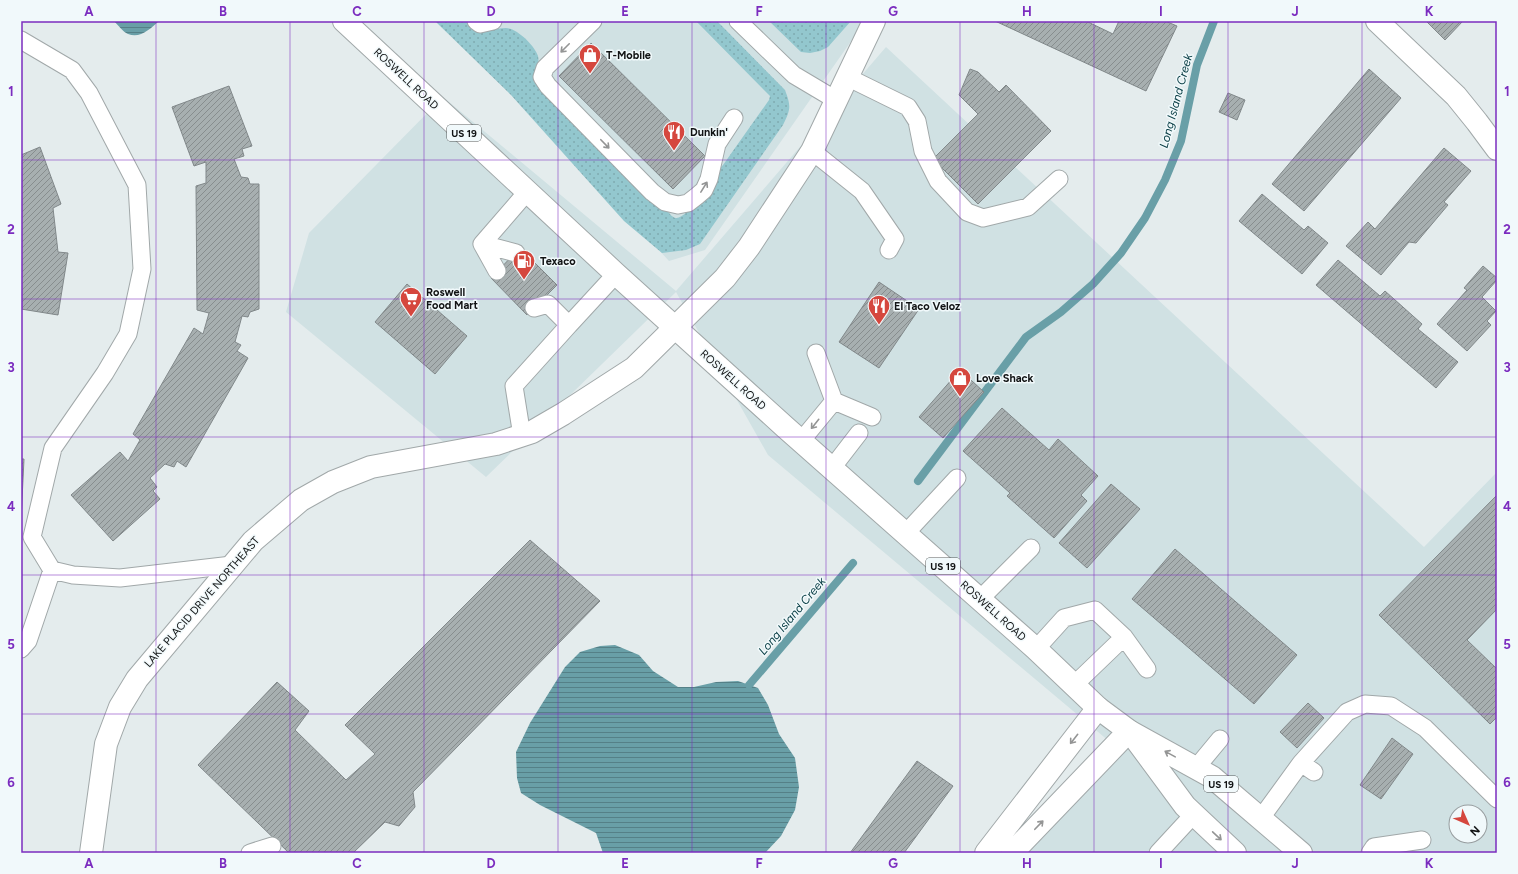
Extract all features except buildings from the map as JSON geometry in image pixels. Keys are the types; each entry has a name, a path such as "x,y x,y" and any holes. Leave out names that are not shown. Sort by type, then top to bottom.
{"street":[{"name":"ROSWELL ROAD","path":"344,21 616,274 801,441 1036,649 1098,708 1129,732 1212,777 1301,853"},
{"name":"LAKE PLACID DRIVE NORTHEAST","path":"91,853 106,744 120,707 137,679 253,541 301,500 333,482 371,467 496,444 522,436 532,432 563,414 634,368 725,278 749,247 812,151 874,21"},
{"path":"1377,21 1456,96 1497,149"},
{"path":"996,849 1098,708"},
{"name":"ROSWELL ROAD","path":"1129,732 1185,806 1235,853"},
{"path":"1012,853 1129,732"}],"lane":[{"path":"476,21 480,24 493,21"},
{"path":"593,21 545,68 542,77 548,86 652,192 665,202 678,206 688,203 704,190 709,179 717,144 734,118"},
{"path":"738,21 794,76 836,100"},
{"path":"21,40 72,70 89,93 136,185 142,269 128,334 105,373 53,448 32,537 52,570 73,575 120,578 232,565"},
{"path":"847,77 908,107 917,121 923,151 938,181 967,212 983,218 1028,207 1059,179"},
{"path":"812,151 862,191 892,245"},
{"path":"482,244 527,192"},
{"path":"482,244 516,253"},
{"path":"482,244 496,271"},
{"path":"522,436 514,386 616,274"},
{"path":"545,301 569,325"},
{"path":"816,353 834,401 872,417"},
{"path":"801,441 834,401"},
{"path":"832,468 859,433"},
{"path":"906,533 957,478"},
{"path":"980,599 1031,548"},
{"path":"21,649 28,641 52,570"},
{"path":"1036,649 1064,618 1095,610 1124,637 1147,669"},
{"path":"1074,685 1124,637"},
{"path":"1261,818 1308,767 1347,712 1365,704 1391,706 1426,728 1497,799"},
{"path":"1196,768 1220,739"},
{"path":"1165,850 1194,814"},
{"path":"1370,853 1374,847 1422,840"},
{"path":"250,853 272,846"}],"shaded area":[{"path":"114,21 159,21 145,32 132,35 124,32"},
{"path":"435,21 861,21 854,37 705,250 669,261 532,112"},
{"path":"435,21 471,21 485,31 506,28 520,34 536,52 538,58 538,69 675,218 681,216 694,204 769,100 770,96 696,21 717,21 785,90 789,104 788,115 783,125 700,244 686,250 662,253 624,221 511,95"},
{"path":"769,21 851,21 828,47 820,51 810,53 801,52"},
{"path":"886,47 1424,547 1497,472 1497,853 1012,853 1110,742 768,455 676,292 486,477 286,312 309,233 443,97 676,291"},
{"path":"615,645 639,655 653,671 678,687 694,687 716,682 738,681 758,688 768,705 779,734 795,758 799,787 795,810 781,836 765,853 603,853 596,833 540,805 521,793 517,778 516,752 530,723 565,667 580,652 600,646"}],"waterway":[{"name":"Long Island Creek","path":"918,481 1026,337 1061,312 1093,284 1121,253 1145,218 1165,180 1181,141 1197,65 1214,21"},
{"name":"Long Island Creek","path":"749,685 853,563"}],"place":[{"name":"T-Mobile","path":"590,74"},
{"name":"Dunkin'","path":"674,152"},
{"name":"Texaco","path":"524,280"},
{"name":"Roswell Food Mart","path":"411,318"},
{"name":"El Taco Veloz","path":"879,326"},
{"name":"Love Shack","path":"960,398"}]}
